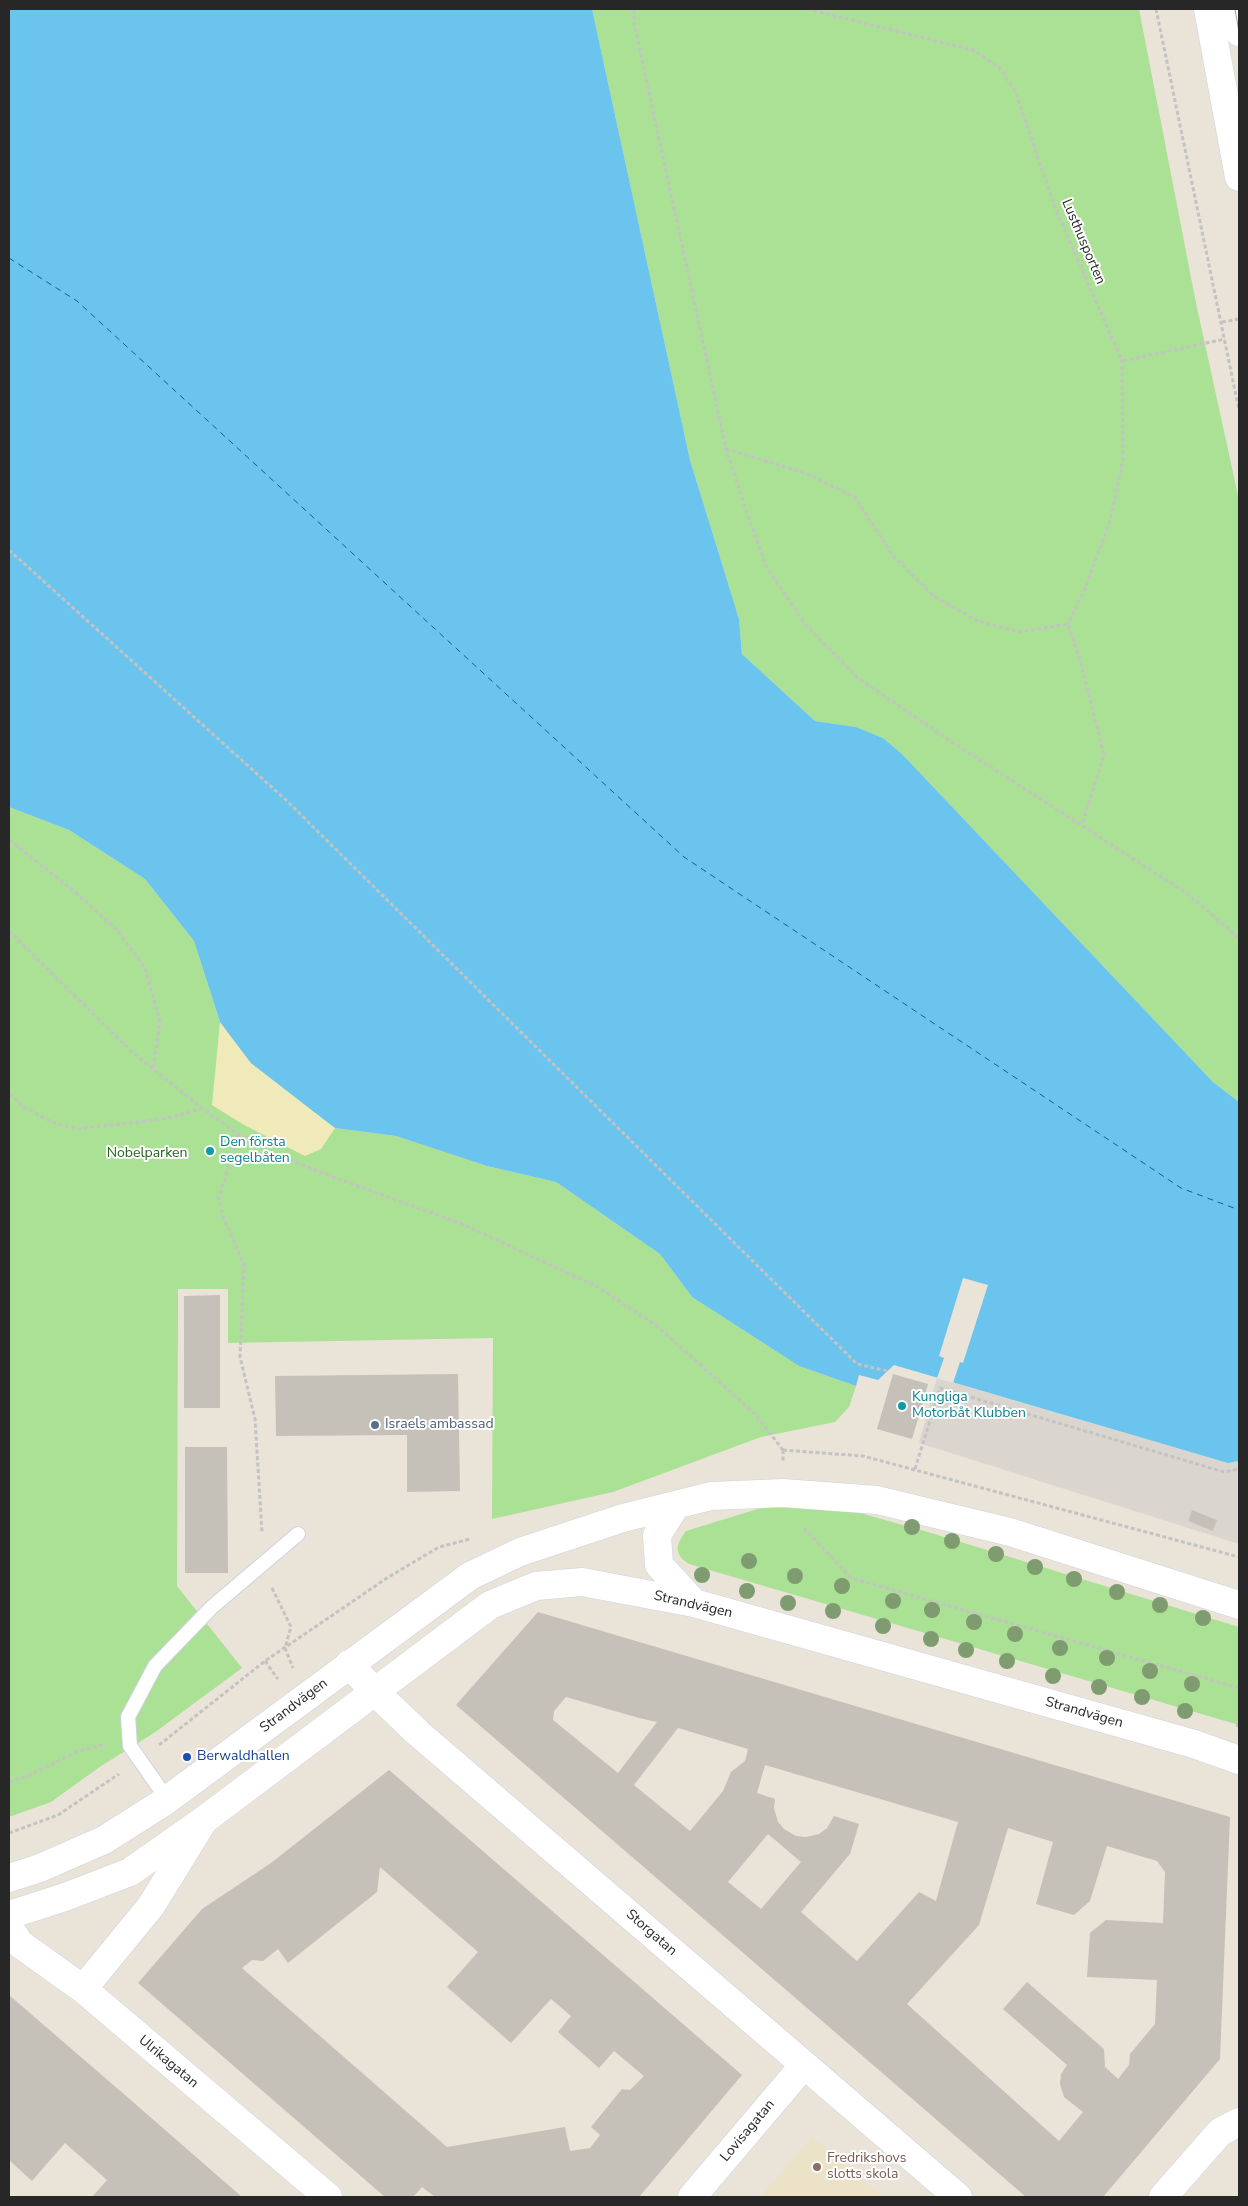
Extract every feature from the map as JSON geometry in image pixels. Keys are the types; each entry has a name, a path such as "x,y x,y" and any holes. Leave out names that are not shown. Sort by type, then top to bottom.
{"street":[{"path":"1208,9 1239,177"},
{"path":"1235,9 1239,32"},
{"name":"Strandvägen","path":"9,1878 40,1868 104,1840 167,1799 299,1704 349,1664 470,1576 520,1552 623,1518 711,1496 783,1493 877,1500 1000,1530 1239,1605"},
{"path":"676,1505 657,1535 659,1565 694,1603"},
{"name":"Strandvägen","path":"9,1915 65,1898 130,1872 204,1820 490,1605 536,1586 582,1582 694,1603 1194,1744 1239,1760"},
{"name":"Storgatan","path":"349,1664 418,1733 958,2197"},
{"name":"Strandvägen","path":"83,1989 151,1906 204,1820"},
{"name":"Ulrikagatan","path":"9,1927 20,1944 83,1989 328,2197"},
{"name":"Lovisagatan","path":"692,2197 804,2065"},
{"path":"1163,2197 1220,2132 1239,2122"}],"lane":[{"path":"167,1799 130,1746 128,1717 155,1666 212,1607 269,1556 298,1534"}],"path":[{"path":"634,9 636,33 726,449 767,568 805,624 858,678 1188,894 1239,938"},
{"name":"Lusthusporten","path":"807,9 973,50 999,67 1015,91 1056,210 1122,362 1123,460 1110,521 1084,591 1068,624"},
{"path":"1156,9 1239,410"},
{"path":"1222,322 1239,318"},
{"path":"1122,362 1224,339"},
{"path":"726,449 805,473 855,498 893,556 935,597 978,621 1020,632 1068,624 1080,660 1104,754 1082,825"},
{"path":"9,550 287,801 857,1364 888,1371"},
{"path":"9,840 74,891 116,929 145,968 160,1022 153,1069"},
{"path":"9,931 131,1051 203,1109 238,1134 264,1149 317,1171 462,1224 596,1286 656,1326 755,1414 783,1450 863,1456 1239,1557"},
{"path":"9,1094 27,1109 54,1123 78,1129 164,1119 203,1109"},
{"path":"238,1134 219,1198 223,1216 244,1265 240,1358 255,1419 260,1528 269,1556 272,1592 290,1627 285,1648 296,1675"},
{"path":"915,1469 940,1388 1224,1472 1239,1469"},
{"path":"783,1493 787,1509 851,1578 1239,1688"},
{"path":"9,1782 30,1775 76,1752 129,1737"}],"shaded area":[{"path":"937,1378 1228,1463 1239,1461 1239,1544 919,1443","holes":["1192,1511 1217,1520 1213,1530 1188,1521"]},
{"name":"Fredrikshovs slotts skola","path":"812,2137 883,2197 760,2197"}],"green space":[{"path":"592,9 1139,9 1196,303 1239,500 1239,1102 1213,1082 902,754 883,738 856,727 815,721 742,654 739,619 690,460"},
{"name":"Nobelparken","path":"9,807 69,830 145,879 194,941 220,1022 335,1128 396,1136 487,1166 556,1182 660,1254 692,1297 799,1366 856,1386 849,1407 835,1422 761,1437 613,1492 492,1519 493,1338 228,1343 228,1289 178,1289 177,1586 242,1668 154,1733 101,1766 51,1802 9,1817"},
{"path":"774,1504 849,1510 928,1532 1239,1627 1239,1725 689,1564 678,1553 678,1545 686,1531"}],"sand":[{"path":"220,1022 251,1063 335,1128 321,1149 305,1156 244,1125 212,1105"}],"water":[{"path":"9,9 592,9 690,460 739,619 742,654 815,721 856,727 883,738 902,754 1213,1082 1239,1102 1239,1461 1228,1463 894,1365 878,1380 859,1375 856,1386 799,1366 692,1297 660,1254 556,1182 487,1166 396,1136 335,1128 251,1063 220,1022 194,941 145,879 69,830 9,807"}],"pier":[{"path":"963,1278 988,1285 963,1363 960,1362 953,1383 937,1378 944,1358 939,1356"}],"building":[{"path":"220,1295 220,1408 184,1408 184,1296"},
{"path":"458,1374 460,1491 407,1492 407,1435 276,1436 275,1376"},
{"name":"Kungliga Motorbåt Klubben","path":"893,1374 928,1384 912,1439 877,1429"},
{"path":"185,1447 227,1447 228,1573 185,1573"},
{"path":"1192,1510 1217,1520 1213,1531 1188,1521"},
{"path":"538,1612 1230,1817 1220,2059 1103,2197 1026,2197 456,1705","holes":["566,1697 657,1722 618,1773 553,1720 554,1711","678,1728 748,1749 745,1761 731,1772 723,1791 690,1831 634,1785","765,1765 958,1822 936,1901 919,1892 857,1961 801,1912 850,1854 859,1824 834,1816 827,1828 819,1834 806,1837 796,1836 784,1829 778,1822 774,1808 775,1799 757,1793","1008,1828 1053,1842 1036,1904 1074,1915 1090,1901 1107,1846 1157,1861 1165,1872 1163,1923 1106,1920 1090,1933 1087,1977 1157,1980 1155,2024 1130,2054 1129,2065 1118,2079 1105,2067 1104,2049 1027,1982 1003,2009 1067,2065 1061,2074 1060,2084 1064,2097 1083,2112 1059,2141 907,2004 979,1925","768,1834 801,1862 761,1909 728,1882"]},
{"path":"389,1770 742,2075 639,2197 435,2197 422,2187 413,2197 385,2197 138,1983 202,1909 271,1863","holes":["380,1867 478,1952 447,1987 511,2043 551,1999 571,2016 558,2032 599,2068 614,2051 644,2076 630,2090 622,2089 591,2127 600,2135 590,2148 570,2151 565,2127 447,2147 242,1968 252,1960 263,1961 278,1949 288,1963 377,1892"]},
{"path":"9,1995 242,2197 92,2197 107,2180 65,2143 32,2181 9,2160"}],"ferry route":[{"path":"9,258 77,301 684,857 1181,1188 1239,1210"}],"tram line":[{"path":"1235,9 1239,32"}],"place":[{"name":"Den första segelbåten","path":"210,1151"},
{"name":"Kungliga Motorbåt Klubben","path":"902,1406"},
{"name":"Israels ambassad","path":"375,1425"},
{"name":"Berwaldhallen","path":"187,1757"},
{"name":"Fredrikshovs slotts skola","path":"817,2167"}]}
